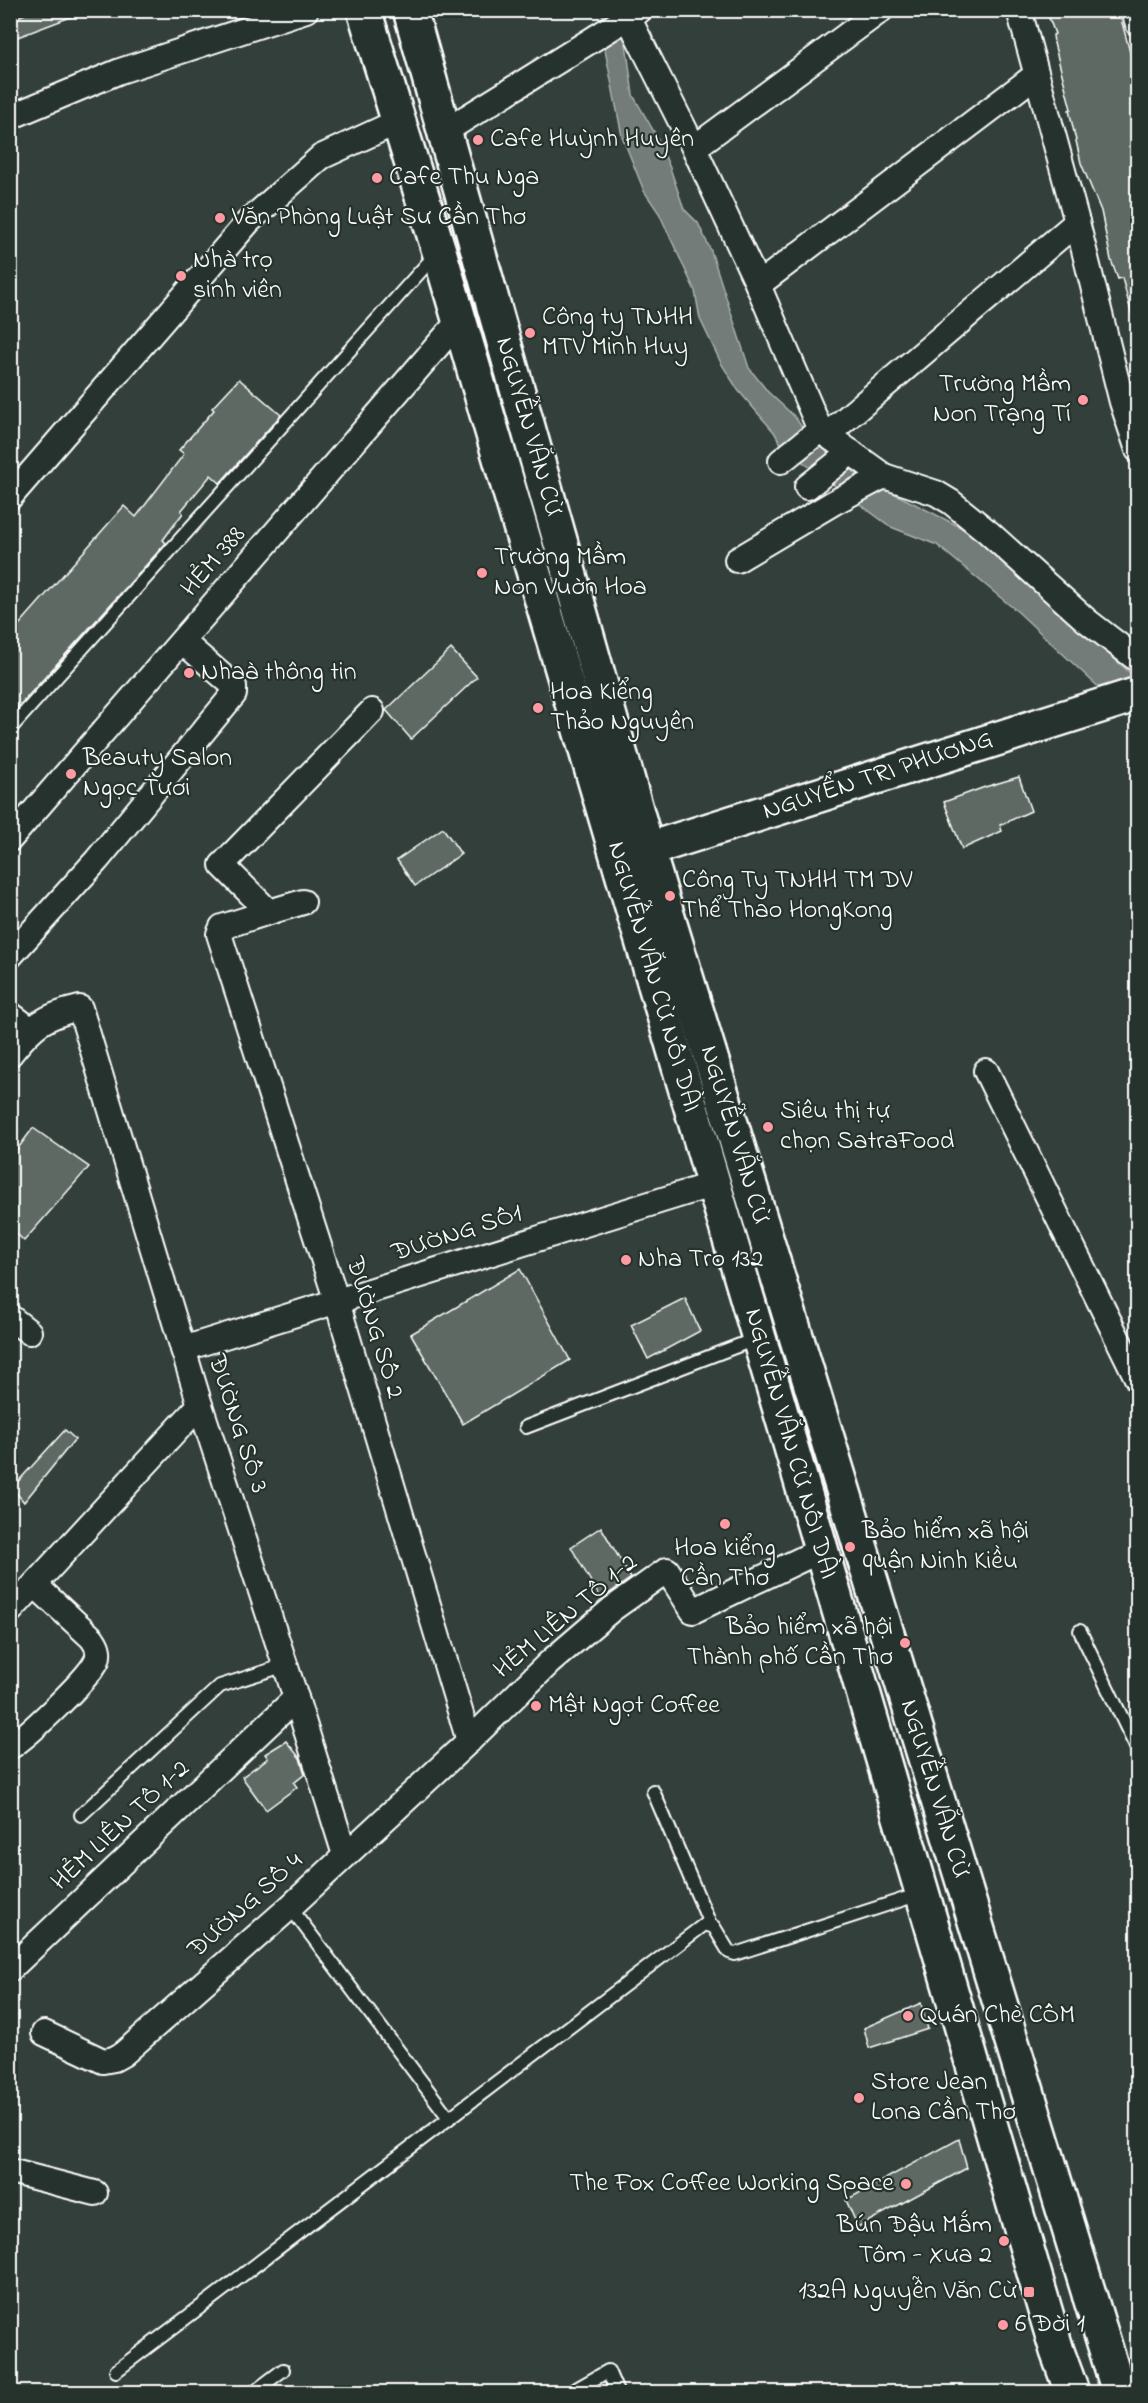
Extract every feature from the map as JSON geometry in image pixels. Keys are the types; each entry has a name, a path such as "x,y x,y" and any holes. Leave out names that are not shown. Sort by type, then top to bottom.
{"main road":[{"name":"NGUYỄN VĂN CỪ","path":"364,10 459,321"},
{"name":"NGUYỄN VĂN CỪ","path":"410,10 445,131 633,854 962,1879 1119,2392"},
{"name":"NGUYỄN VĂN CỪ NỐI DÀI","path":"459,321 633,854 714,1184 1057,2351 1072,2392"},
{"name":"NGUYỂN TRI PHƯƠNG","path":"633,854 1137,694"},
{"path":"922,1893 962,1879"}],"street":[{"path":"10,117 120,71 306,10"},
{"path":"694,148 881,10"},
{"path":"1019,10 1077,222 1130,396 1137,450"},
{"path":"1134,10 1137,24"},
{"path":"445,131 632,17 758,285 820,434 881,478 936,494 951,502 1086,620 1137,660"},
{"path":"758,285 1036,75"},
{"path":"10,497 249,221 321,157 399,121"},
{"path":"786,458 820,434 1077,222"},
{"name":"HẺM 388","path":"10,839 459,321"},
{"path":"814,482 847,455"},
{"path":"737,560 881,478"},
{"path":"10,956 97,860 234,694 234,686 183,642"},
{"path":"303,902 269,912 215,872 372,711"},
{"name":"ĐƯỜNG SỐ 2","path":"269,912 222,927 219,934 337,1302 469,1741"},
{"name":"ĐƯỜNG SỐ 3","path":"30,1029 60,1012 80,1008 200,1405 286,1665 345,1856"},
{"path":"10,1014 30,1029 10,1054"},
{"path":"986,1071 1137,1380"},
{"name":"ĐƯỜNG SỐ1","path":"183,1349 714,1184"},
{"path":"10,1317 29,1332"},
{"path":"10,1611 200,1405"},
{"name":"HẺM LIÊN TỔ 1-2","path":"469,1741 550,1662 612,1609 667,1570 693,1611 821,1550"},
{"path":"10,1747 39,1724 85,1676 98,1657 97,1647 92,1638 35,1585"},
{"name":"HẺM LIÊN TỔ 1-2","path":"10,1970 296,1698"},
{"name":"ĐƯỜNG SỐ 4","path":"45,2033 103,2061 123,2054 290,1906 469,1741"},
{"path":"10,2171 95,2193"}],"lane":[{"path":"10,729 439,251"},
{"path":"526,1426 759,1338"},
{"path":"1080,1631 1137,1751"},
{"path":"81,1815 220,1686 286,1665"},
{"path":"653,1791 710,1924 729,1952 735,1954 922,1893"},
{"path":"290,1906 449,2118"},
{"path":"116,2371 705,1924 710,1924"},
{"path":"254,2392 283,2370"},
{"path":"571,2392 608,2371 616,2392"}],"shaded area":[{"path":"599,11 619,11 622,14 633,95 657,137 684,209 698,223 711,251 749,368 768,392 831,456 862,477 960,527 984,544 1137,679 1137,723 1018,612 937,545 891,527 781,444 774,432 738,390 721,363 700,319 695,291 659,213 644,191 622,136 605,50 606,20"}],"building":[{"path":"35,10 84,10 84,12 10,40 10,20"},
{"path":"1046,10 1118,10 1123,26 1137,79 1137,315 1132,315 1122,278 1118,279 1111,260 1101,211 1081,163 1069,110 1071,109 1054,43 1053,35 1055,34"},
{"path":"239,379 281,415 220,483 211,475 181,511 183,513 163,540 166,543 10,716 10,635 124,506 136,517 184,454 179,450 214,410 212,408"},
{"path":"451,649 477,677 411,739 386,710"},
{"path":"1019,777 1031,811 1000,825 1002,831 962,849 944,802"},
{"path":"443,828 461,854 415,886 397,860"},
{"path":"33,1128 89,1167 24,1241 10,1227 10,1159"},
{"path":"520,1269 570,1360 463,1424 411,1334"},
{"path":"685,1298 700,1331 648,1359 631,1325"},
{"path":"65,1430 75,1439 24,1502 12,1488"},
{"path":"601,1527 631,1578 601,1599 571,1547"},
{"path":"286,1741 300,1758 305,1774 294,1783 297,1787 266,1810 242,1777 268,1758 265,1754"},
{"name":"Quán Chè CỐM","path":"921,2003 928,2029 869,2048 864,2028"},
{"name":"The Fox Coffee Working Space","path":"959,2139 967,2168 858,2227 846,2200"}],"place":[{"name":"Cafe Huỳnh Huyên","path":"478,140"},
{"name":"Cafe Thu Nga","path":"377,178"},
{"name":"Văn Phòng Luật Sư Cần Thơ","path":"220,218"},
{"name":"Nhà trọ sinh viên","path":"181,276"},
{"name":"Công ty TNHH MTV Minh Huy","path":"530,333"},
{"name":"Trường Mầm Non Trạng Tí","path":"1083,400"},
{"name":"Trường Mầm Non Vuờn Hoa","path":"482,573"},
{"name":"Nhaà thông tin","path":"189,673"},
{"name":"Hoa Kiểng Thảo Nguyên","path":"538,708"},
{"name":"Beauty Salon Ngọc Tươi","path":"71,774"},
{"name":"Công Ty TNHH TM DV Thể Thao HongKong","path":"670,896"},
{"name":"Siêu thị tự chọn SatraFood","path":"768,1127"},
{"name":"Nha Tro 132","path":"626,1260"},
{"name":"Hoa kiểng Cần Thơ","path":"725,1524"},
{"name":"Bảo hiểm xã hội quận Ninh Kiều","path":"850,1547"},
{"name":"Bảo hiểm xã hội Thành phố Cần Thơ","path":"905,1643"},
{"name":"Mật Ngọt Coffee","path":"536,1706"},
{"name":"Quán Chè CỐM","path":"908,2016"},
{"name":"Store Jean Lona Cần Thơ","path":"859,2098"},
{"name":"The Fox Coffee Working Space","path":"906,2184"},
{"name":"Bún Đậu Mắm Tôm - Xưa 2","path":"1004,2241"},
{"name":"132A Nguyễn Văn Cừ","path":"1029,2292"},
{"name":"6 Đời 1","path":"1003,2325"}]}
